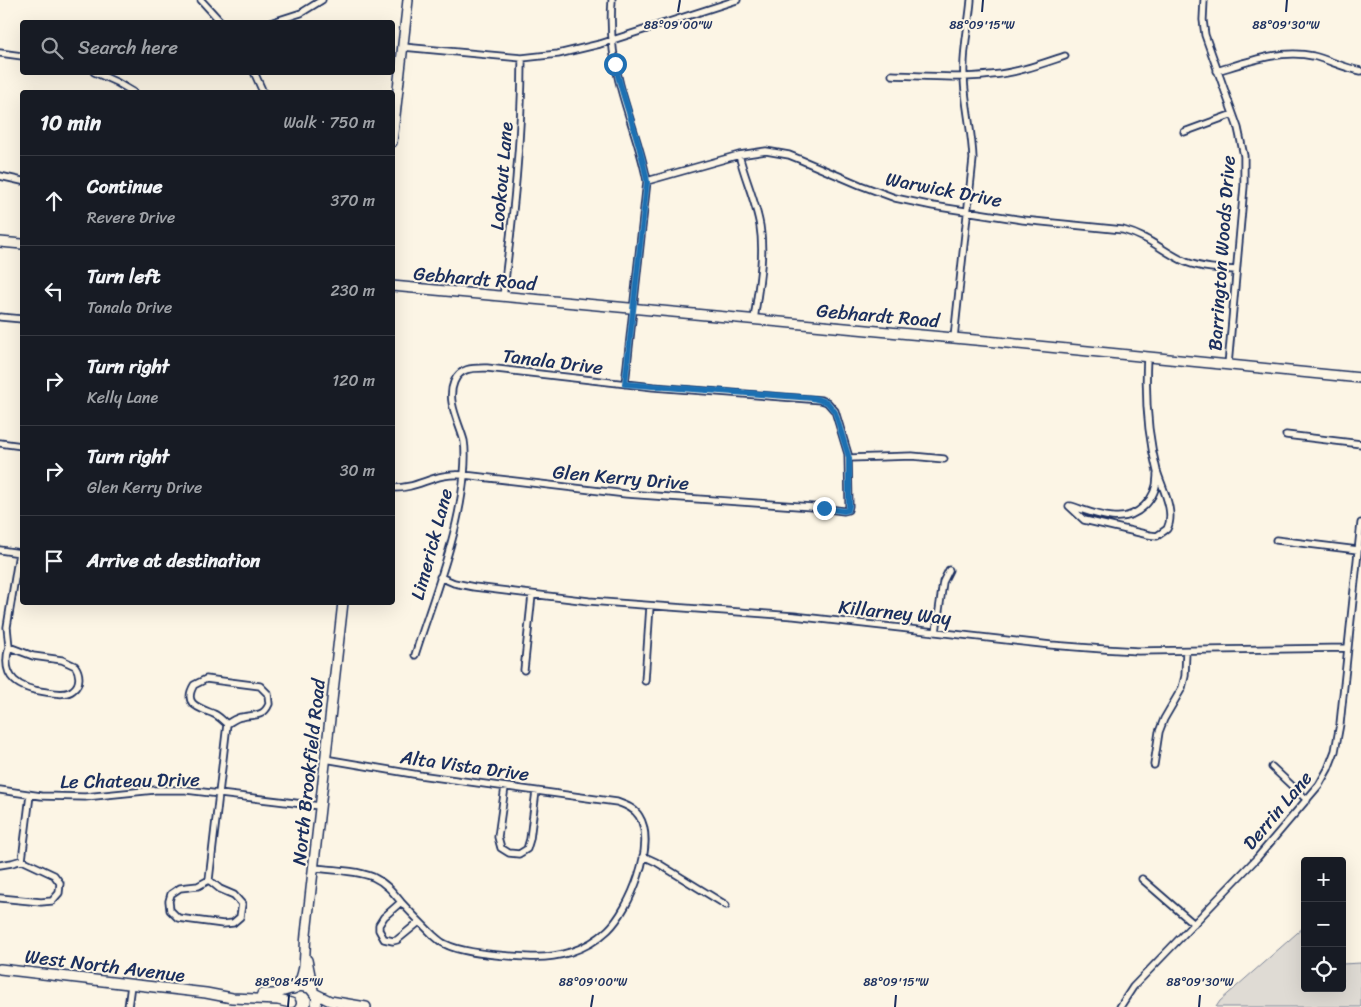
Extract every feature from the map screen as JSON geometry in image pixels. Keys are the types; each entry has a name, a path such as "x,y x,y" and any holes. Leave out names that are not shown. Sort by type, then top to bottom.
{"street":[{"path":"201,0 219,20"},
{"path":"279,20 301,13 322,0"},
{"path":"395,113 408,0"},
{"path":"612,0 612,40 619,82 640,149 647,182 625,384"},
{"path":"403,48 522,58 558,54 612,40 737,0"},
{"path":"954,338 972,180 972,139 964,77 964,50 971,0"},
{"name":"Barrington Woods Drive","path":"1204,0 1203,20 1205,35 1242,142 1245,169 1228,365"},
{"path":"0,53 20,56"},
{"path":"1217,71 1261,59 1296,54 1313,56 1361,71"},
{"path":"892,75 964,77 992,75 1011,72 1065,56"},
{"name":"Lookout Lane","path":"503,296 518,169 522,102 522,58"},
{"path":"101,75 130,90"},
{"path":"255,75 262,90"},
{"path":"1184,132 1233,114"},
{"name":"Warwick Drive","path":"647,182 739,155 766,151 789,155 895,198 1023,220 1123,230 1138,234 1190,263 1209,268 1236,270"},
{"path":"739,155 756,208 761,237 754,320"},
{"path":"0,176 20,181"},
{"path":"0,242 20,244"},
{"name":"Gebhardt Road","path":"395,286 1147,356 1361,378"},
{"path":"0,317 20,319"},
{"path":"1147,356 1146,408 1157,469 1170,524 1162,534 1157,536 1149,535 1084,520 1068,506 1110,517 1129,515 1145,506 1151,499 1155,490 1157,469"},
{"name":"Tanala Drive","path":"454,382 460,373 476,368 625,384 813,398 827,402 832,406 849,458"},
{"name":"Limerick Lane","path":"415,655 453,535 464,475 465,449 452,401 454,382"},
{"path":"1286,435 1361,444"},
{"path":"0,443 20,446"},
{"path":"849,458 912,456 944,459"},
{"name":"Glen Kerry Drive","path":"395,488 412,486 442,475 464,475 626,494 812,507 844,511 848,510 849,458"},
{"name":"Derrin Lane","path":"1120,1007 1133,987 1257,858 1319,785 1328,769 1335,751 1361,523"},
{"path":"1276,540 1358,550"},
{"path":"0,550 20,553"},
{"path":"9,647 33,656 70,663 78,670 79,676 76,686 73,690 63,694 19,687 10,680 5,669 5,654 9,647 7,627 20,558"},
{"path":"936,632 943,582 950,570"},
{"name":"Killarney Way","path":"440,577 454,583 474,587 532,594 650,606 794,616 1102,650 1186,651 1348,648"},
{"path":"524,670 532,594"},
{"name":"North Brookfield Road","path":"293,1006 291,993 302,976 343,605"},
{"path":"645,681 650,606"},
{"path":"1154,765 1159,732 1164,719 1182,688 1185,676 1186,651"},
{"path":"206,679 256,685 264,689 268,694 269,704 263,713 258,716 241,716 227,724 219,717 198,709 191,702 190,694 197,682 206,679"},
{"path":"209,880 227,724"},
{"name":"Alta Vista Drive","path":"313,868 372,877 389,887 419,922 442,943 454,948 527,957 547,957 577,950 608,930 621,915 631,898 643,856 644,827 638,814 630,806 617,802 325,759"},
{"path":"1272,767 1307,800"},
{"path":"505,787 498,837 501,848 509,853 519,854 526,849 530,838 536,791"},
{"name":"Le Chateau Drive","path":"0,790 30,795 85,797 155,790 219,793 320,806"},
{"path":"22,860 30,795"},
{"path":"643,856 726,905"},
{"path":"0,865 12,864 22,860 54,874 60,883 59,893 52,901 42,902 0,898"},
{"path":"1142,879 1194,924"},
{"path":"209,880 220,889 234,895 242,904 240,916 233,923 223,924 184,920 178,918 170,910 169,901 171,894 175,890 198,886 209,880"},
{"path":"401,902 380,921 378,930 384,939 397,940 419,922"},
{"name":"North Brookfield Road","path":"305,945 314,992 318,1001 316,1007"},
{"name":"West North Avenue","path":"0,969 206,993 232,998 278,1000 293,1006"},
{"path":"128,1007 131,985"},
{"path":"295,987 307,986 330,1001 366,1007"},
{"name":"West North Avenue","path":"206,993 267,994 295,987"}],"shaded area":[{"path":"1301,930 1301,992 1346,992 1346,964 1361,963 1361,1007 1216,1007 1220,1001"}],"route":[{"path":"615,64 640,149 647,182 625,384 813,398 827,402 835,412 849,458 849,506 848,510 844,511 824,508"}]}
